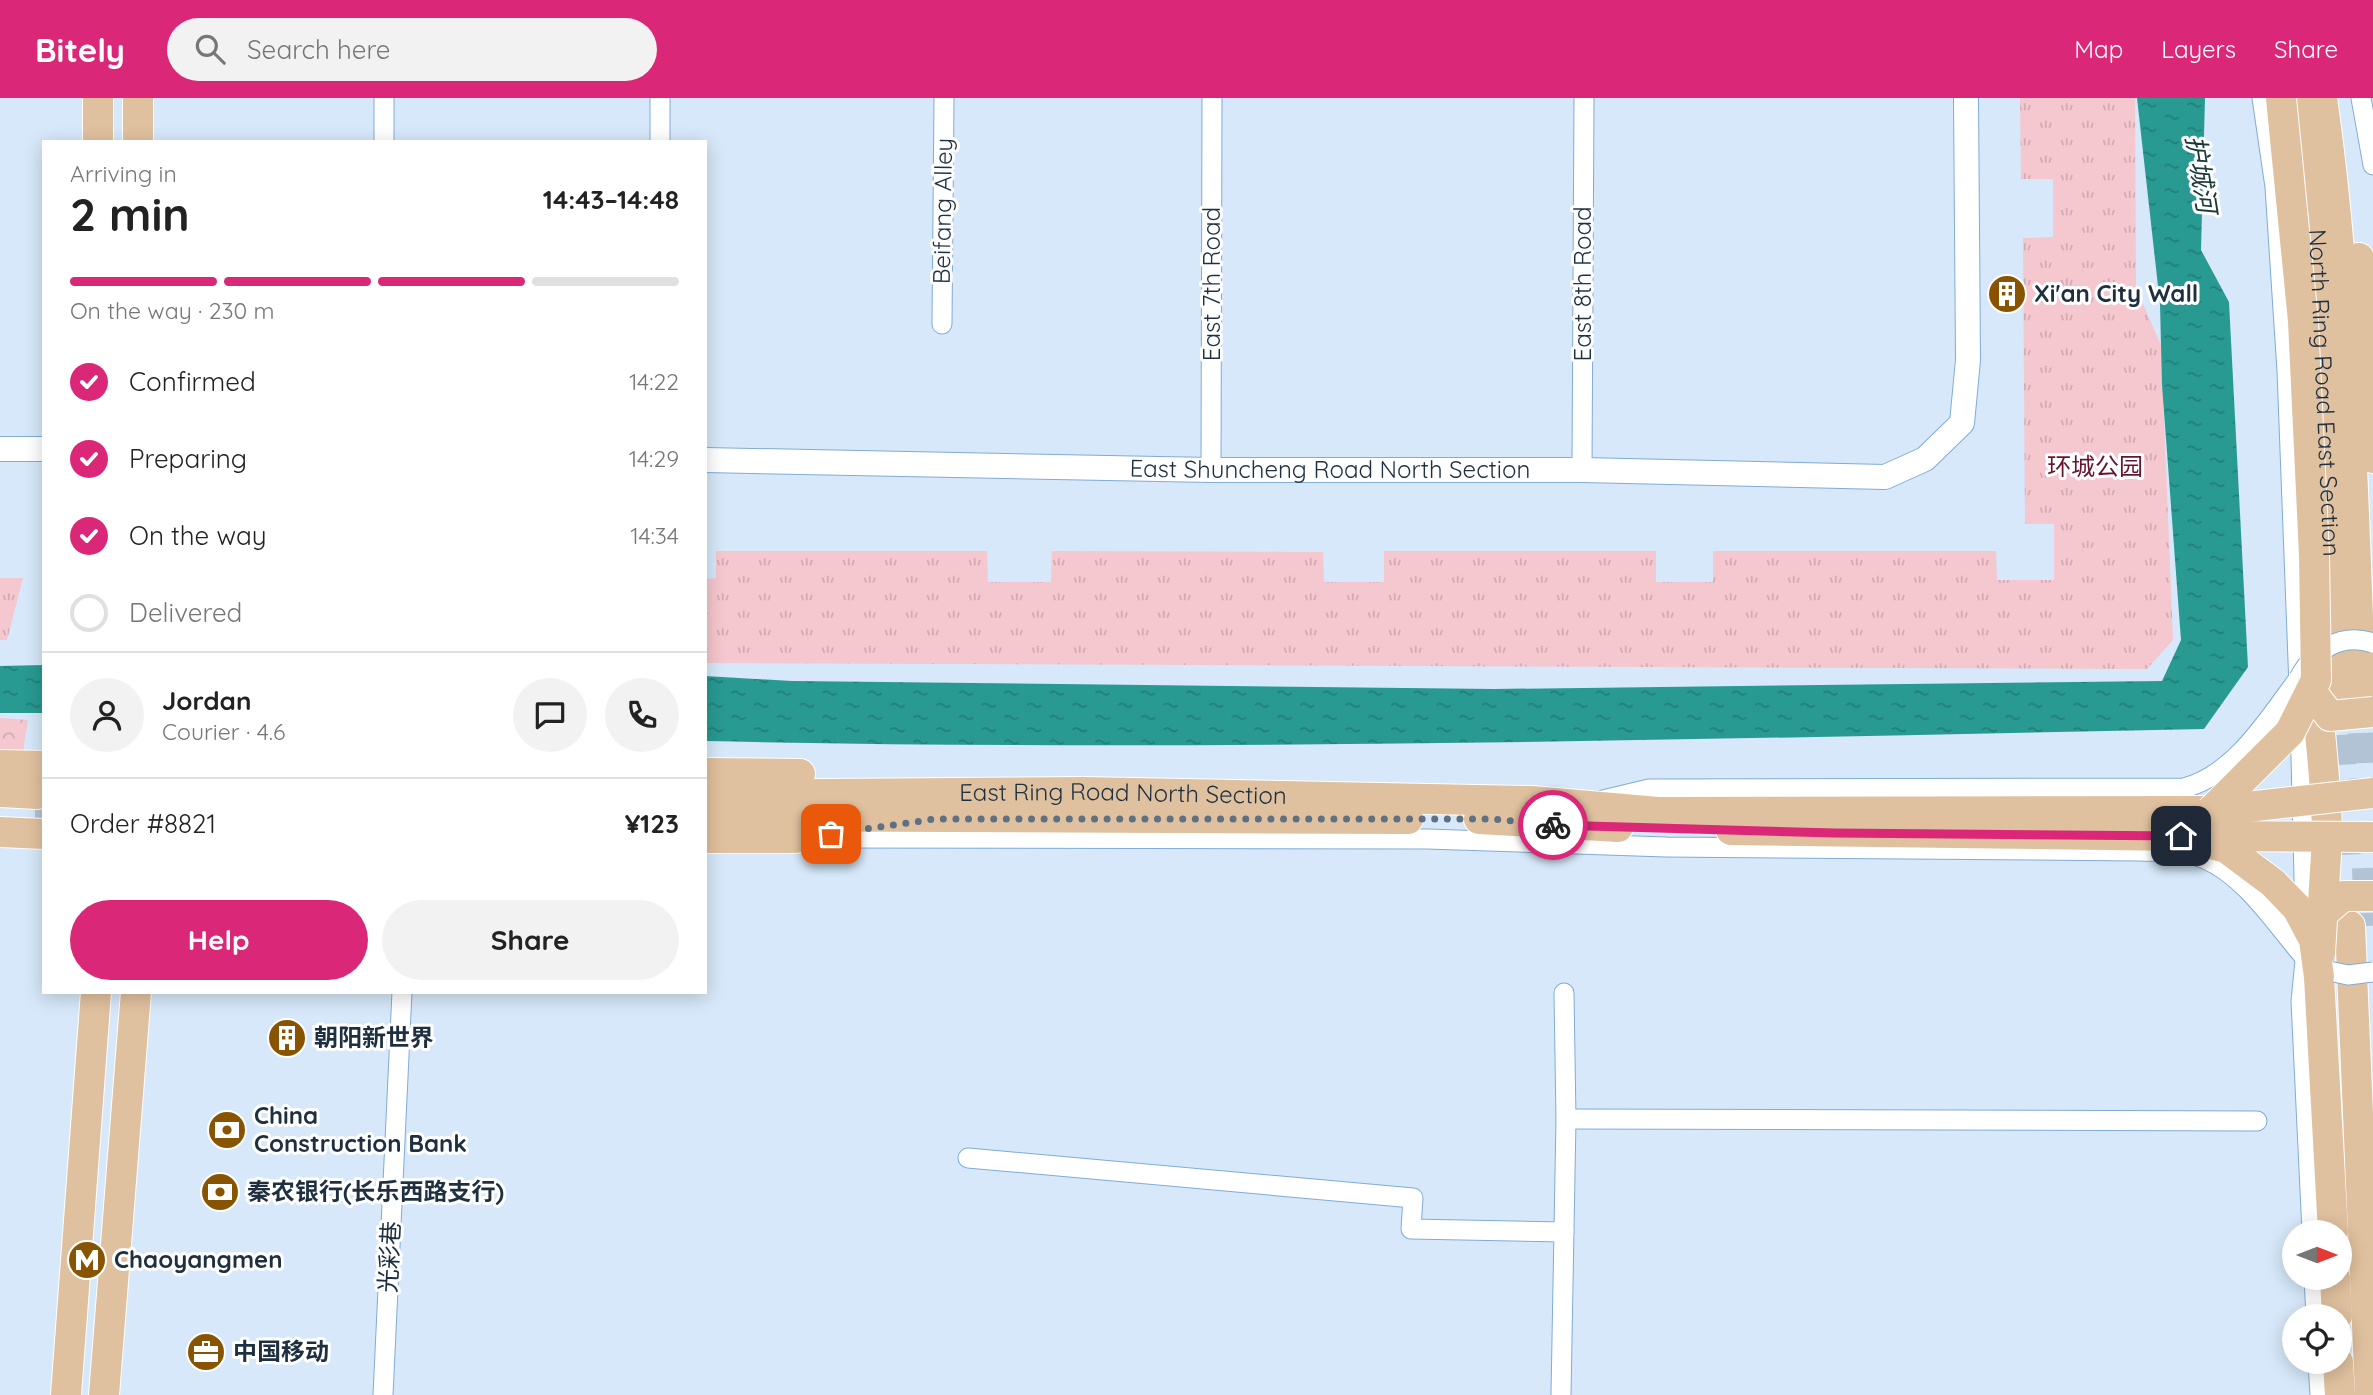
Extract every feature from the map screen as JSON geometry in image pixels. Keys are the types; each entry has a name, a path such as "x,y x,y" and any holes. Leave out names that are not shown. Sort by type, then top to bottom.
{"main road":[{"path":"98,98 98,140"},
{"path":"138,98 138,140"},
{"path":"2281,98 2303,320 2314,555 2334,691 2319,744 2327,799 2327,838 2322,914 2313,968"},
{"name":"North Ring Road East Section","path":"2300,98 2317,228 2334,691"},
{"name":"North Ring Road East Section","path":"2322,98 2332,168 2341,278 2334,691"},
{"path":"2353,110 2373,458"},
{"path":"2211,811 2334,691"},
{"path":"0,765 40,802"},
{"path":"707,773 812,774 933,805"},
{"path":"0,792 40,802"},
{"name":"East Ring Road North Section","path":"1840,820 2211,811 2373,793"},
{"name":"East Ring Road North Section","path":"707,795 933,805 1480,819 1589,816 1840,820 2181,836"},
{"path":"0,812 40,802"},
{"path":"0,832 40,802"},
{"path":"707,838 804,838 933,805"},
{"name":"East Ring Road North Section","path":"707,816 933,805"},
{"path":"2181,836 2226,848 2273,883 2297,908 2314,940 2313,968 2332,1220"},
{"path":"2181,836 2373,837"},
{"path":"2322,914 2343,896 2373,896"},
{"path":"2370,1395 2359,926 2373,1022"},
{"path":"66,1395 96,994"},
{"path":"104,1395 136,994"},
{"path":"2339,1374 2340,1395"}],"street":[{"path":"384,98 384,140"},
{"path":"660,98 660,140"},
{"name":"Beifang Alley","path":"942,324 944,98"},
{"name":"East 7th Road","path":"1211,470 1212,98"},
{"name":"East 8th Road","path":"1582,470 1584,98"},
{"name":"East Shuncheng Road North Section","path":"707,460 1211,470 1582,470 1885,477 1925,459 1962,423 1968,360 1966,98"},
{"path":"2262,98 2275,187 2287,371 2334,691 2313,968 2301,1001 2311,1220"},
{"path":"2353,110 2373,165"},
{"path":"0,449 42,449"},
{"path":"2334,691 2315,654 2330,645 2363,639 2373,643"},
{"path":"804,838 1427,839 1665,847 1840,820 2184,788 2204,783 2221,771 2267,721 2334,691"},
{"path":"1589,816 1649,789 1840,820 2190,855 2206,859 2230,875 2313,968 2336,974 2373,972"},
{"path":"1589,816 1665,847"},
{"path":"1561,1395 1566,1119 1564,993"},
{"name":"光彩巷","path":"383,1395 402,994"},
{"path":"1566,1119 2257,1121"},
{"path":"968,1158 1413,1198 1411,1228 1564,1232"},
{"path":"2319,1374 2320,1395"}],"green space":[{"name":"环城公园","path":"2020,98 2135,98 2136,288 2161,345 2173,640 2147,669 707,663 707,579 716,578 716,551 987,551 988,582 1051,582 1052,551 1323,552 1324,582 1384,582 1384,551 1656,551 1656,582 1713,582 1713,551 1996,551 1997,580 2054,580 2054,524 2025,524 2023,238 2053,237 2053,179 2021,179"},
{"path":"0,578 23,578 7,640 0,640"},
{"path":"0,718 28,720 23,751 0,751"}],"water":[{"name":"护城河","path":"2137,98 2205,98 2201,250 2229,302 2248,667 2204,729 1267,745 707,741 707,676 792,681 1494,689 2162,681 2181,640 2162,385 2160,304"},
{"path":"42,665 42,713 0,713 0,666"}],"tunnel":[{"path":"2361,688 2369,926"},
{"path":"2337,690 2346,861"},
{"path":"35,814 42,814"}],"way so far":[{"path":"831,834 935,819 1493,819 1553,825"}],"place":[{"name":"Xi'an City Wall","path":"2007,294"},
{"name":"朝阳新世界","path":"287,1038"},
{"name":"China Construction Bank","path":"227,1130"},
{"name":"秦农银行(长乐西路支行)","path":"220,1192"},
{"name":"Chaoyangmen","path":"87,1260"},
{"name":"中国移动","path":"206,1352"}],"route":[{"path":"1553,825 1835,833 2181,836"}]}
